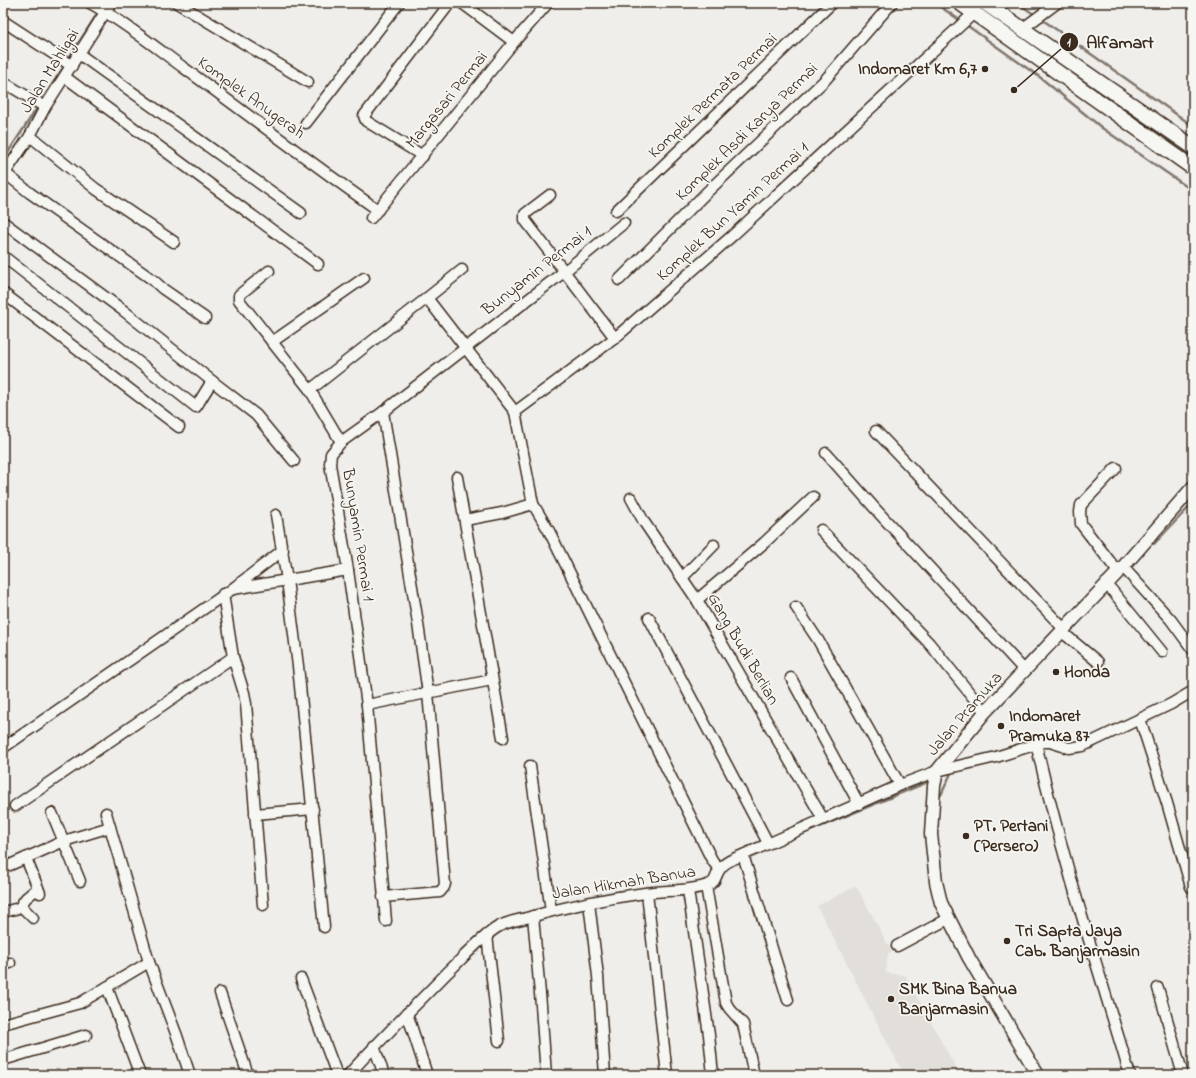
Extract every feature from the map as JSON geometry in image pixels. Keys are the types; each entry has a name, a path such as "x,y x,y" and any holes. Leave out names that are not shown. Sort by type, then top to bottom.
{"highway":[{"path":"960,3 967,19 1193,168"},
{"path":"985,3 1193,147"}],"main road":[{"name":"Jalan Pramuka","path":"1038,1075 969,958 941,903 936,882 931,834 934,786 937,771 985,712 1120,569 1193,487"}],"street":[{"path":"177,3 308,82"},
{"path":"306,123 399,3"},
{"path":"422,156 366,121 364,116 450,3"},
{"path":"462,3 514,42"},
{"name":"Margasari Permai","path":"371,218 514,42 548,3"},
{"name":"Komplek Permata Permai","path":"616,211 832,3"},
{"name":"Komplek Asdi Karya Permai","path":"619,280 706,193 825,80 892,3"},
{"path":"1022,29 1036,17 1057,3"},
{"name":"Jalan Mahligai","path":"4,175 30,136 42,105 65,77 68,63 80,54 101,7"},
{"name":"Komplek Anugerah","path":"101,7 256,120 338,183 378,210"},
{"name":"Komplek Bun Yamin Permai 1","path":"515,412 615,338 732,236 967,19"},
{"path":"3,21 68,63"},
{"path":"80,54 301,213"},
{"path":"65,77 318,264"},
{"path":"3,82 42,105"},
{"path":"30,136 96,189 174,242"},
{"path":"4,175 30,192 205,318"},
{"path":"550,195 525,214 524,218 527,224 565,271 615,338"},
{"path":"3,222 124,310 212,381 256,414 294,461"},
{"name":"Bunyamin Permai 1","path":"386,921 367,705 348,570 330,464 331,454 341,442 383,412 565,271 624,223"},
{"path":"3,256 196,407 212,381"},
{"path":"310,390 462,270"},
{"path":"269,271 239,296 239,300 310,390 341,442"},
{"path":"272,342 364,278"},
{"path":"3,293 179,427"},
{"path":"426,298 515,412 533,504 549,531 712,860 719,869"},
{"path":"383,412 416,609 428,693 445,884 440,892 383,896"},
{"path":"876,431 1063,630 1098,662"},
{"path":"826,453 878,513 1025,671"},
{"path":"1116,468 1081,505 1081,524 1120,569 1170,620 1193,650"},
{"path":"457,477 503,738"},
{"path":"697,600 764,543 812,497"},
{"name":"Gang Budi Berlian","path":"631,498 644,522 697,600 823,819"},
{"path":"465,520 502,513 533,504"},
{"path":"276,515 283,550 298,666 324,927"},
{"path":"821,530 929,643 985,712"},
{"path":"682,578 714,545"},
{"path":"3,748 227,592 283,550"},
{"path":"227,592 348,570"},
{"path":"1106,583 1162,652"},
{"path":"227,592 233,657 246,704 263,905"},
{"path":"796,607 818,640 900,785"},
{"path":"649,618 768,843"},
{"path":"15,806 233,657"},
{"path":"791,678 859,804"},
{"path":"367,705 492,680"},
{"path":"1130,1075 1045,784 1036,743 1050,742 1069,748 1083,746 1171,704 1193,691"},
{"path":"1140,719 1167,803 1191,887"},
{"name":"Jalan Hikmah Banua","path":"348,1075 407,1013 487,935 500,926 550,911 589,903 647,893 688,890 706,886 714,881 718,876 719,869 743,855 900,785 937,771 996,757 1036,743"},
{"path":"530,766 550,911"},
{"path":"255,814 313,809"},
{"path":"52,813 80,881"},
{"path":"106,813 149,962 190,1075"},
{"path":"10,865 64,842 110,827"},
{"path":"743,855 788,1000"},
{"path":"3,912 19,908 26,898 39,892 26,858"},
{"path":"706,886 726,1003 744,1024 754,1075"},
{"path":"688,890 709,1035 713,1075"},
{"path":"647,893 667,1075"},
{"path":"589,903 598,976 604,1075"},
{"path":"21,906 33,918"},
{"path":"533,916 546,1075"},
{"path":"897,946 948,919"},
{"path":"487,935 499,1042"},
{"path":"3,1024 84,1000 149,962"},
{"path":"301,979 337,1075"},
{"path":"107,987 140,1075"},
{"path":"1158,988 1183,1075"},
{"path":"220,993 248,1075"},
{"path":"407,1013 428,1075"},
{"path":"3,1060 86,1035"},
{"path":"374,1046 384,1075"}],"shaded area":[{"name":"SMK Bina Banua Banjarmasin","path":"856,886 892,952 888,953 886,973 905,975 960,1075 904,1075 817,906"}],"waterway":[{"path":"935,3 961,21"},
{"path":"1018,3 1035,15"},
{"path":"67,61 99,11"},
{"path":"1040,18 1193,126"},
{"path":"965,24 1041,78 1102,128 1193,191"},
{"path":"41,101 65,65"},
{"path":"3,160 39,105"},
{"path":"1154,544 1193,503"},
{"path":"941,795 952,771"},
{"path":"800,835 930,781"}],"place":[{"name":"Indomaret Km 6,7","path":"985,69"},
{"name":"Alfamart","path":"1014,90"},
{"name":"Honda","path":"1056,672"},
{"name":"Indomaret Pramuka 87","path":"1001,726"},
{"name":"PT. Pertani (Persero)","path":"966,836"},
{"name":"Tri Sapta Jaya Cab. Banjarmasin","path":"1007,941"},
{"name":"SMK Bina Banua Banjarmasin","path":"891,999"}]}
